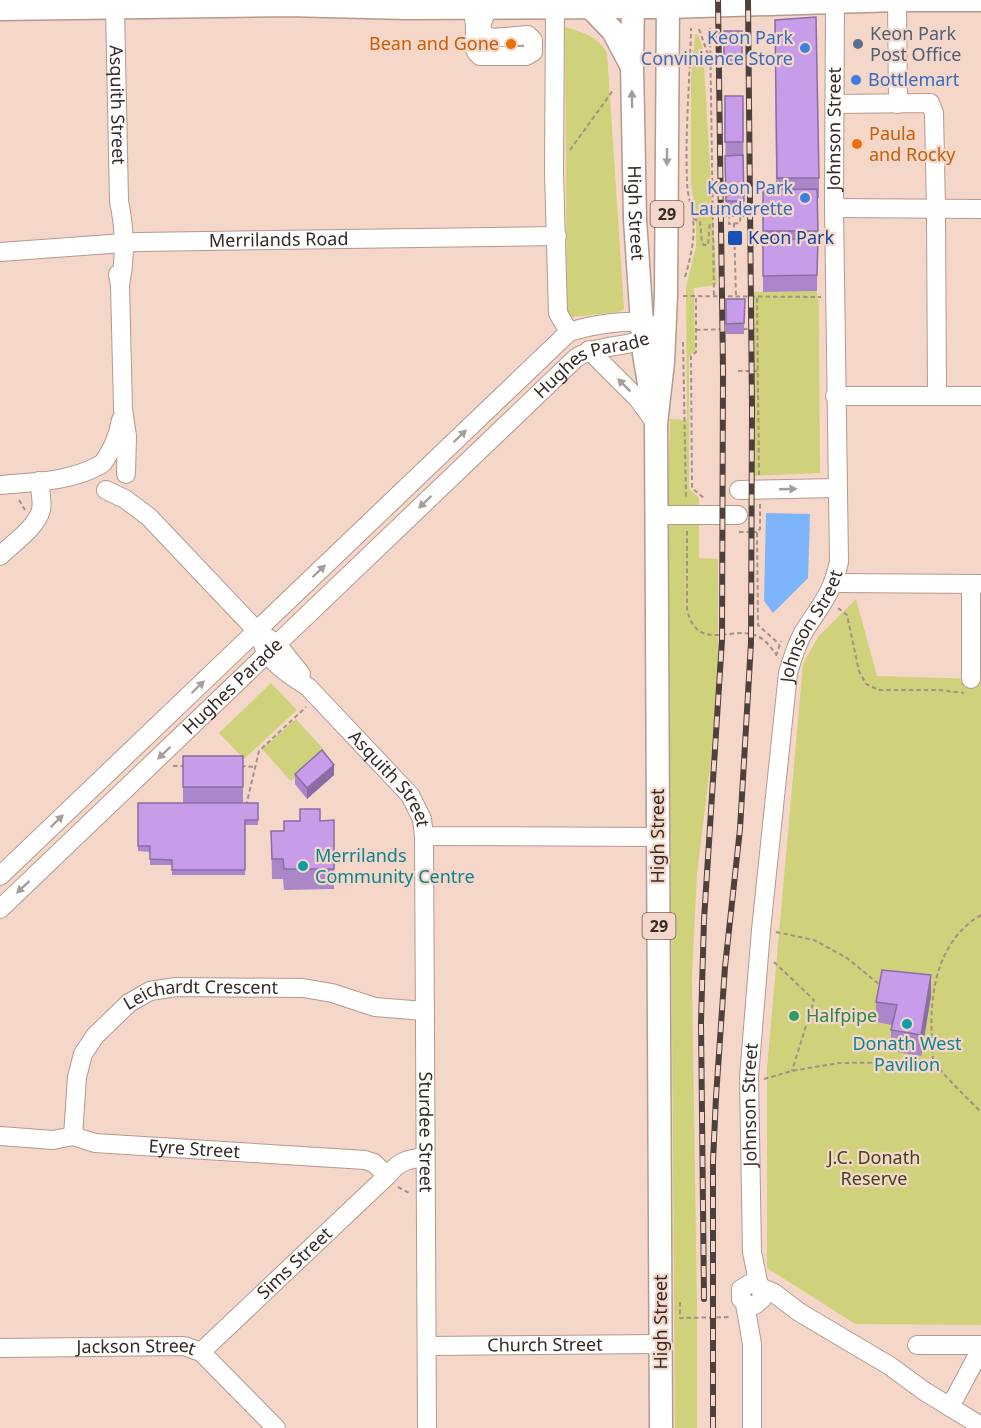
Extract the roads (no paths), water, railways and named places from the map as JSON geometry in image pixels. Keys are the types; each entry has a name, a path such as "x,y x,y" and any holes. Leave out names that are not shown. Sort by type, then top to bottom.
{"main road":[{"path":"0,9 287,5 555,7 981,0"},
{"name":"High Street","path":"633,4 635,219 650,331 656,424 661,1428"},
{"name":"High Street","path":"650,331 666,288 668,4"},
{"path":"589,6 613,31 632,66"}],"street":[{"path":"897,0 898,104"},
{"name":"Johnson Street","path":"752,1428 754,1295 749,1077 761,930 788,673 795,650 826,601 834,583 839,562 835,396 835,2"},
{"name":"Asquith Street","path":"115,7 119,201 114,224 120,243 116,262 120,285 123,409 128,436 126,476 149,517"},
{"path":"555,7 554,172 558,313 569,332"},
{"path":"834,104 930,103 934,112 937,396"},
{"path":"834,208 981,209"},
{"name":"Merrilands Road","path":"0,252 120,243 557,236"},
{"name":"Hughes Parade","path":"0,876 569,332 582,328 650,331"},
{"name":"Hughes Parade","path":"0,909 576,358 589,350 650,331"},
{"path":"589,350 638,399 656,424"},
{"path":"527,372 543,388"},
{"path":"835,396 981,396"},
{"name":"Asquith Street","path":"101,464 118,435 123,409"},
{"path":"0,484 46,481 85,473 101,464 108,461 118,462 125,470 126,476 119,488 110,491 105,489 96,478 101,464"},
{"path":"0,556 30,519 41,510 46,481"},
{"name":"Asquith Street","path":"46,481 105,489 125,499 149,517 257,631 272,650 299,670 312,692 410,795 422,819 424,836 658,837"},
{"path":"739,490 837,488"},
{"path":"656,515 738,523"},
{"path":"834,583 976,584 969,686"},
{"path":"122,760 139,777"},
{"name":"Sturdee Street","path":"424,836 427,1428"},
{"name":"Leichardt Crescent","path":"73,1136 77,1077 83,1054 95,1036 129,1004 150,992 176,987 303,988 332,993 375,1007 424,1011"},
{"name":"Eyre Street","path":"0,1136 53,1140 73,1136 95,1143 364,1160 374,1163 391,1179"},
{"name":"Sims Street","path":"201,1352 391,1179 395,1166 403,1161 425,1156"},
{"path":"391,1179 402,1172 425,1180"},
{"path":"754,1295 774,1293 799,1312 890,1366 928,1383 981,1426"},
{"name":"Church Street","path":"428,1346 661,1344"},
{"path":"917,1345 981,1347 953,1403"},
{"name":"Jackson Street","path":"0,1348 184,1346 201,1352 276,1428"},
{"path":"953,1403 981,1414"}],"water":[{"path":"766,513 810,514 808,578 773,613 764,601"}],"railway":[{"path":"704,1299 701,1022 704,920 722,640 723,371 718,0"},
{"path":"713,1428 713,1161 716,1097 725,967 740,829 751,643 752,408 748,0"}],"place":[{"name":"Bean and Gone","path":"511,44"},
{"name":"Keon Park Post Office","path":"858,44"},
{"name":"Keon Park Convinience Store","path":"805,48"},
{"name":"Bottlemart","path":"856,80"},
{"name":"Paula and Rocky","path":"857,144"},
{"name":"Keon Park Launderette","path":"805,198"},
{"name":"Keon Park","path":"735,238"},
{"name":"Merrilands Community Centre","path":"303,866"},
{"name":"Halfpipe","path":"794,1016"},
{"name":"Donath West Pavilion","path":"907,1024"}],"park label":[{"name":"J.C. Donath Reserve","path":"874,1168"}]}
